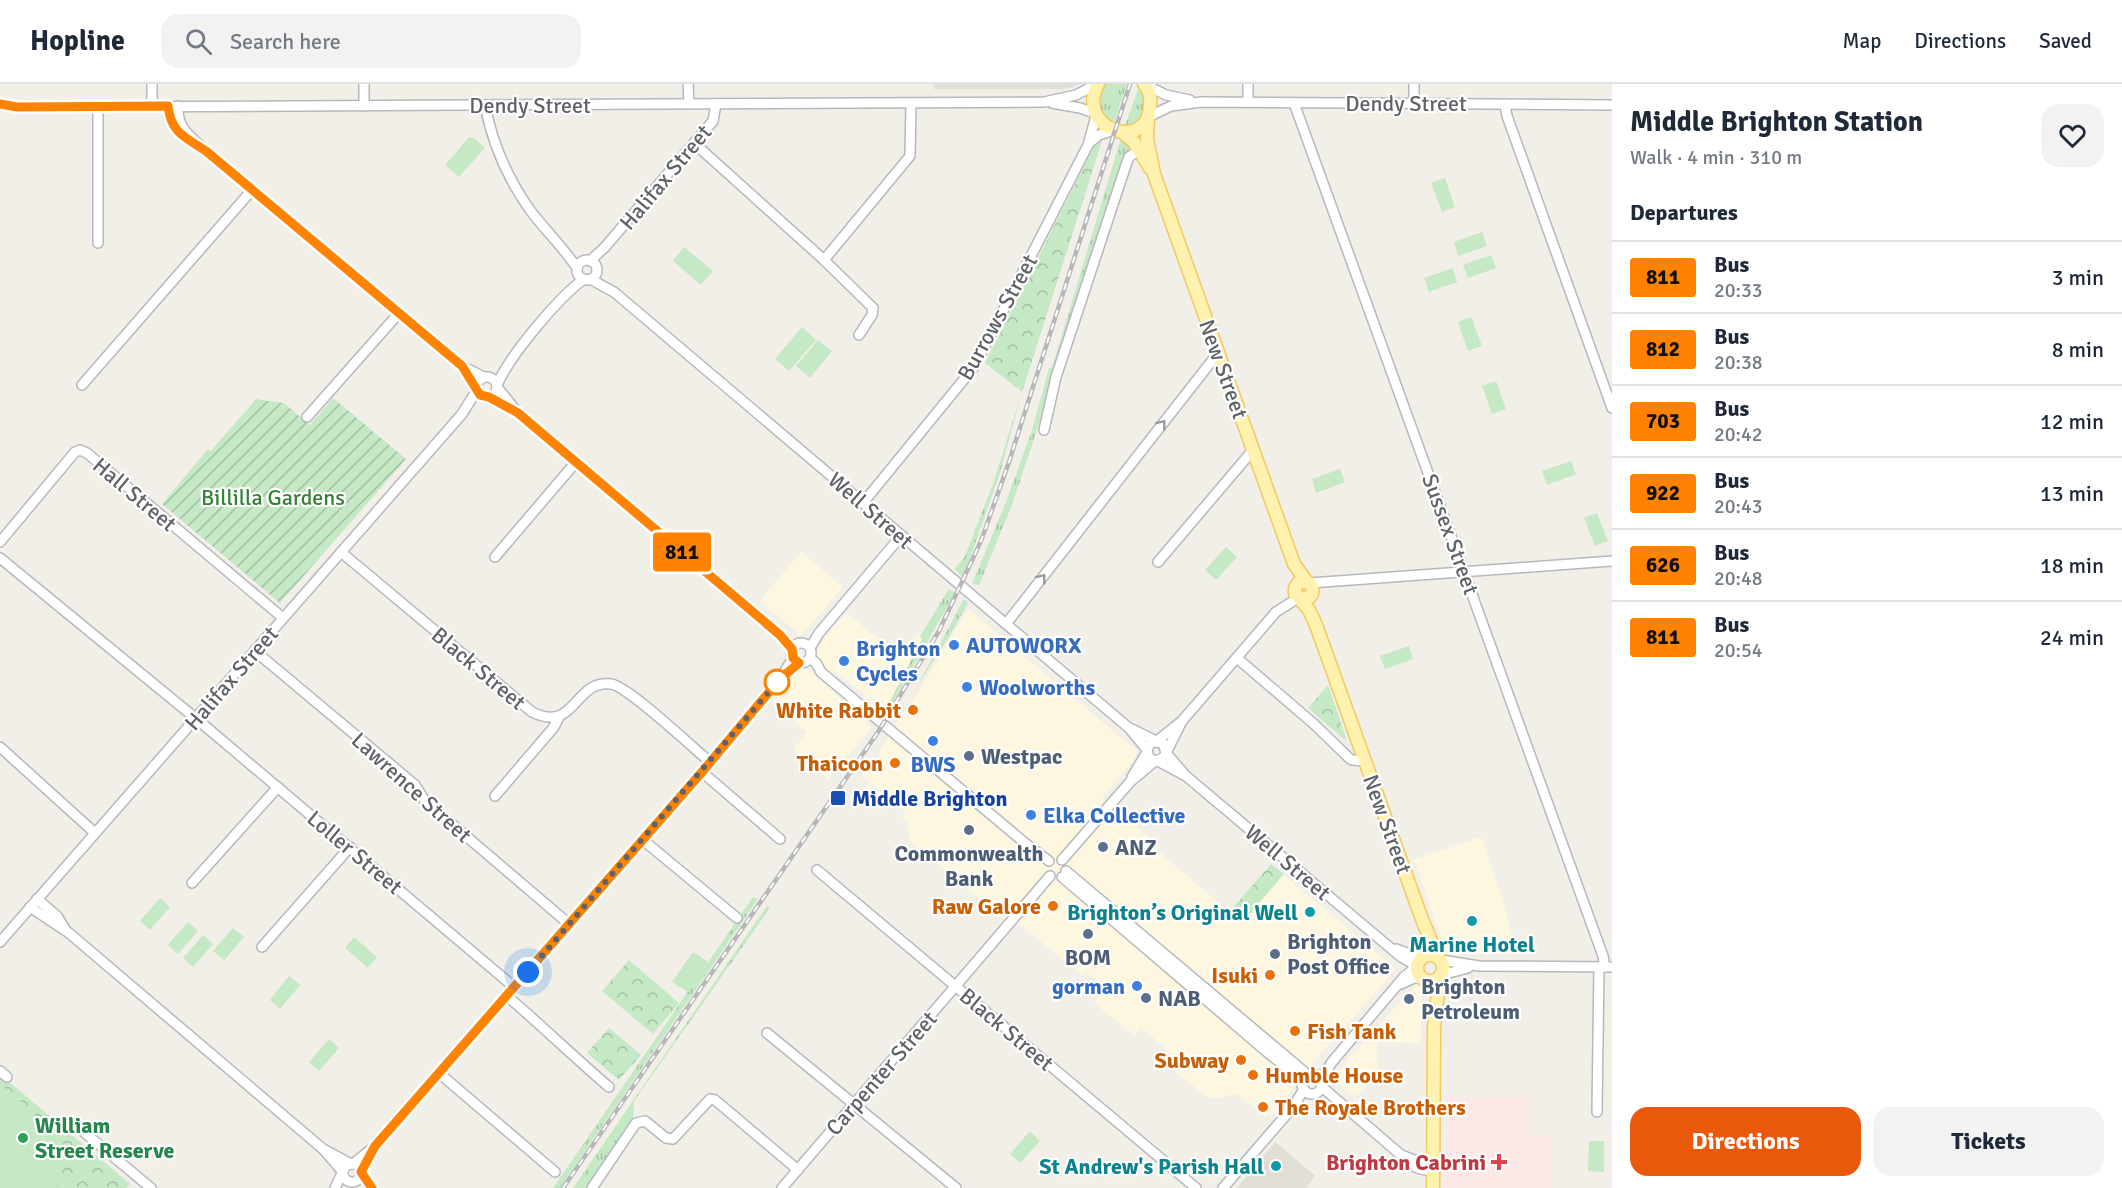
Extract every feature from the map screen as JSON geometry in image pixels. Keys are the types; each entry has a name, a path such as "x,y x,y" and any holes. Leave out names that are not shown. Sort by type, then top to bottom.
{"main road":[{"path":"1097,84 1092,100 1095,115 1144,148"},
{"name":"New Street","path":"1144,84 1150,98 1144,148 1358,744 1423,922 1443,968 1440,975 1434,1027 1433,1188"},
{"path":"1118,131 1133,132 1148,118"},
{"name":"New Street","path":"1423,922 1421,967 1429,993 1434,1027"},
{"path":"1440,960 1433,955 1421,967 1434,980 1440,975"}],"street":[{"path":"152,84 152,106"},
{"path":"363,84 364,106"},
{"path":"688,84 688,104"},
{"name":"Dendy Street","path":"1044,102 1076,95 1097,84"},
{"name":"Dendy Street","path":"1144,84 1166,95 1201,102"},
{"path":"1248,84 1248,102"},
{"path":"1414,84 1414,103"},
{"path":"824,260 910,156 911,102"},
{"name":"Dendy Street","path":"0,104 17,107 98,107 1044,102 1080,108 1095,115"},
{"name":"Dendy Street","path":"1148,118 1171,105 1201,102 1612,105"},
{"name":"Sussex Street","path":"1294,103 1603,956 1605,967 1597,1112"},
{"name":"Halifax Street","path":"497,386 512,358 713,121 716,104"},
{"path":"1505,104 1507,116 1612,408"},
{"name":"Well Street","path":"485,105 506,170 530,210 561,246 1130,728 1147,751"},
{"path":"173,106 169,119 173,128 206,151 462,366 481,393 518,413 816,663 821,672 1049,861"},
{"name":"Dendy Street","path":"0,110 17,107"},
{"path":"98,107 98,243"},
{"name":"Burrows Street","path":"863,503 974,367 1088,145 1095,115"},
{"path":"1088,145 1099,135 1118,131"},
{"path":"694,143 824,260 873,308 872,315 860,334"},
{"path":"1044,430 1056,376 1127,162 1129,157 1144,148"},
{"path":"82,385 252,190"},
{"path":"307,417 399,313"},
{"path":"1006,624 1218,353"},
{"name":"Halifax Street","path":"486,377 512,358"},
{"path":"462,366 494,379 518,413"},
{"path":"481,393 478,381 486,377"},
{"path":"481,393 495,394 497,386"},
{"name":"Halifax Street","path":"0,942 481,393"},
{"name":"Hall Street","path":"0,542 75,453 80,450 87,453 284,618"},
{"path":"1158,562 1253,450"},
{"path":"495,557 576,462"},
{"path":"335,1188 345,1166 352,1164 375,1146 702,772 901,536"},
{"name":"Black Street","path":"341,552 527,709 545,717 559,717"},
{"name":"Loller Street","path":"0,558 196,718 514,987"},
{"path":"1130,782 1151,743 1157,741 1182,721 1276,612 1304,590 1332,582 1612,561"},
{"name":"Lawrence Street","path":"255,651 415,785 425,801 569,924"},
{"path":"1237,658 1352,760 1365,760"},
{"path":"495,796 554,727 559,717 567,713 592,688 603,684 615,685 630,694 710,762"},
{"path":"1062,860 1130,782 1163,758 1182,721"},
{"name":"Well Street","path":"1130,728 1157,741"},
{"path":"1157,741 1165,745 1167,752"},
{"path":"1336,745 1358,744"},
{"path":"0,748 95,832"},
{"path":"1147,751 1149,758 1156,761"},
{"name":"Well Street","path":"1167,752 1186,776 1391,946 1400,956 1421,967"},
{"name":"Well Street","path":"1156,761 1186,776"},
{"path":"702,772 780,839"},
{"path":"192,883 278,787"},
{"path":"643,840 737,918"},
{"path":"262,947 350,847"},
{"path":"1054,858 1062,860 1066,865 1064,874 1056,878 1050,876 1046,867 1049,861 1054,858"},
{"name":"Black Street","path":"817,870 1196,1188"},
{"path":"1064,874 1413,1167 1433,1168"},
{"name":"Carpenter Street","path":"782,1188 1050,876"},
{"path":"37,899 57,916 69,933"},
{"path":"30,907 50,923 69,933 323,1149 342,1172 346,1181 353,1185 359,1179 375,1146"},
{"name":"Well Street","path":"1391,946 1415,956 1421,967"},
{"path":"1395,989 1403,968 1400,956"},
{"path":"1440,960 1479,966 1605,967"},
{"path":"1440,975 1479,966"},
{"path":"1223,1188 1395,989 1411,979 1421,967"},
{"path":"507,996 609,1088"},
{"path":"767,1033 956,1188"},
{"path":"439,1073 555,1172"},
{"path":"592,1188 636,1123 648,1122 669,1139 675,1137 708,1100 714,1100 798,1170"},
{"path":"84,1133 151,1188"},
{"path":"323,1149 358,1167 372,1188"}],"shaded area":[{"path":"934,84 1079,84 1062,89 934,89"},
{"path":"801,552 843,587 801,636 760,601"},
{"path":"968,609 1137,751 1136,757 1102,798 1160,847 1157,850 1229,912 1271,864 1396,969 1311,1065 1271,1117 1268,1114 1265,1117 1238,1094 1210,1099 1173,1070 1180,1061 1141,1027 1134,1035 1094,1003 1105,988 1087,972 1083,976 1022,926 999,916 908,839 911,835 905,829 910,824 902,817 906,811 873,785 857,802 854,800 870,782 862,776 872,762 878,767 883,759 878,755 898,719 912,702"},
{"path":"847,613 896,654 907,646 910,648 917,634 923,639 883,715 865,700 866,696 835,671 832,674 826,669 815,652 820,641"},
{"path":"801,669 807,669 872,727 828,779 793,749 807,732 772,703"},
{"path":"1481,837 1505,906 1515,954 1447,954 1414,860"},
{"path":"1416,984 1422,987 1421,1043 1378,1042 1377,1076 1355,1097 1332,1078"},
{"name":"Brighton Cabrini","path":"1447,1097 1530,1097 1530,1136 1553,1137 1552,1188 1446,1188"},
{"path":"1275,1142 1315,1176 1306,1188 1237,1188"}],"green space":[{"path":"1103,84 1127,84 1114,124 1107,120 1097,106"},
{"path":"1139,87 1145,100 1143,113 1139,122 1124,128"},
{"path":"469,137 485,148 459,177 446,164"},
{"path":"1121,138 1132,148 1125,157 1012,505 979,585 972,584 1006,502 1032,430 1049,368 1052,368"},
{"path":"1097,141 1102,141 1022,392 985,363"},
{"path":"1445,178 1455,207 1442,212 1431,183"},
{"path":"1482,232 1487,246 1458,256 1454,242"},
{"path":"684,247 713,271 701,285 673,261"},
{"path":"1491,255 1496,268 1468,278 1463,265"},
{"path":"1453,268 1457,282 1429,292 1424,278"},
{"path":"1471,317 1482,346 1468,351 1458,322"},
{"path":"802,327 816,340 789,371 775,359"},
{"path":"818,340 832,351 810,378 796,366"},
{"path":"1496,381 1506,409 1492,414 1482,386"},
{"path":"1022,392 999,476 963,578 955,569 965,556 993,484"},
{"name":"Billilla Gardens","path":"333,398 406,459 280,603 162,504 208,449 211,451 256,399 284,403 310,425"},
{"path":"1571,461 1576,474 1547,485 1542,471"},
{"path":"1340,469 1345,482 1316,493 1312,479"},
{"path":"1597,513 1608,541 1595,546 1584,518"},
{"path":"1226,547 1237,557 1216,580 1205,570"},
{"path":"949,589 955,593 888,711 886,709 922,639 920,636"},
{"path":"964,599 968,603 919,683"},
{"path":"1409,646 1413,659 1385,669 1380,656"},
{"path":"1328,685 1346,738 1345,740 1308,708"},
{"path":"1271,864 1284,874 1242,923 1229,912"},
{"path":"753,897 758,899 560,1188 553,1188"},
{"path":"160,898 170,907 150,930 140,921"},
{"path":"767,906 770,908 634,1101 633,1118 587,1188 573,1188"},
{"path":"188,922 198,931 178,954 168,945"},
{"path":"233,928 244,937 224,960 213,951"},
{"path":"203,935 213,944 193,967 183,958"},
{"path":"354,937 377,957 368,968 345,948"},
{"path":"693,952 708,962 688,992 672,982"},
{"path":"629,960 679,1003 653,1034 602,991"},
{"path":"289,976 300,985 280,1009 270,1000"},
{"path":"609,1028 641,1055 619,1080 587,1053"},
{"path":"329,1039 339,1048 319,1071 309,1062"},
{"name":"William Street Reserve","path":"0,1074 130,1184 126,1188 0,1188"},
{"name":"William Street Reserve","path":"0,1084 30,1110 43,1126 53,1152 57,1171 57,1188 0,1188"},
{"path":"1030,1131 1040,1141 1020,1163 1010,1154"},
{"path":"1589,1141 1604,1141 1604,1172 1588,1171"}],"railway":[{"path":"563,1188 878,732 939,631 981,541 1009,462 1130,84"}],"bus line":[{"name":"811","path":"0,104 17,107 168,106 169,119 173,128 206,151 462,366 480,395 489,397 518,413 780,635 792,649 793,658 799,663 780,679 702,772 375,1146 361,1172 372,1188"}],"place":[{"name":"AUTOWORX","path":"954,645"},
{"name":"Brighton Cycles","path":"844,661"},
{"name":"Woolworths","path":"967,687"},
{"name":"White Rabbit","path":"913,710"},
{"name":"BWS","path":"933,741"},
{"name":"Westpac","path":"969,756"},
{"name":"Thaicoon","path":"895,763"},
{"name":"Middle Brighton","path":"838,798"},
{"name":"Elka Collective","path":"1031,815"},
{"name":"Commonwealth Bank","path":"969,830"},
{"name":"ANZ","path":"1103,847"},
{"name":"Raw Galore","path":"1053,906"},
{"name":"Brighton’s Original Well","path":"1310,912"},
{"name":"Marine Hotel","path":"1472,921"},
{"name":"BOM","path":"1088,934"},
{"name":"Brighton Post Office","path":"1275,954"},
{"name":"Isuki","path":"1270,975"},
{"name":"gorman","path":"1137,986"},
{"name":"NAB","path":"1146,998"},
{"name":"Brighton Petroleum","path":"1409,999"},
{"name":"Fish Tank","path":"1295,1031"},
{"name":"Subway","path":"1241,1060"},
{"name":"Humble House","path":"1253,1075"},
{"name":"The Royale Brothers","path":"1263,1107"},
{"name":"William Street Reserve","path":"23,1138"},
{"name":"Brighton Cabrini","path":"1499,1162"},
{"name":"St Andrew's Parish Hall","path":"1276,1166"}],"route":[{"path":"528,972 780,679 777,682"}]}
